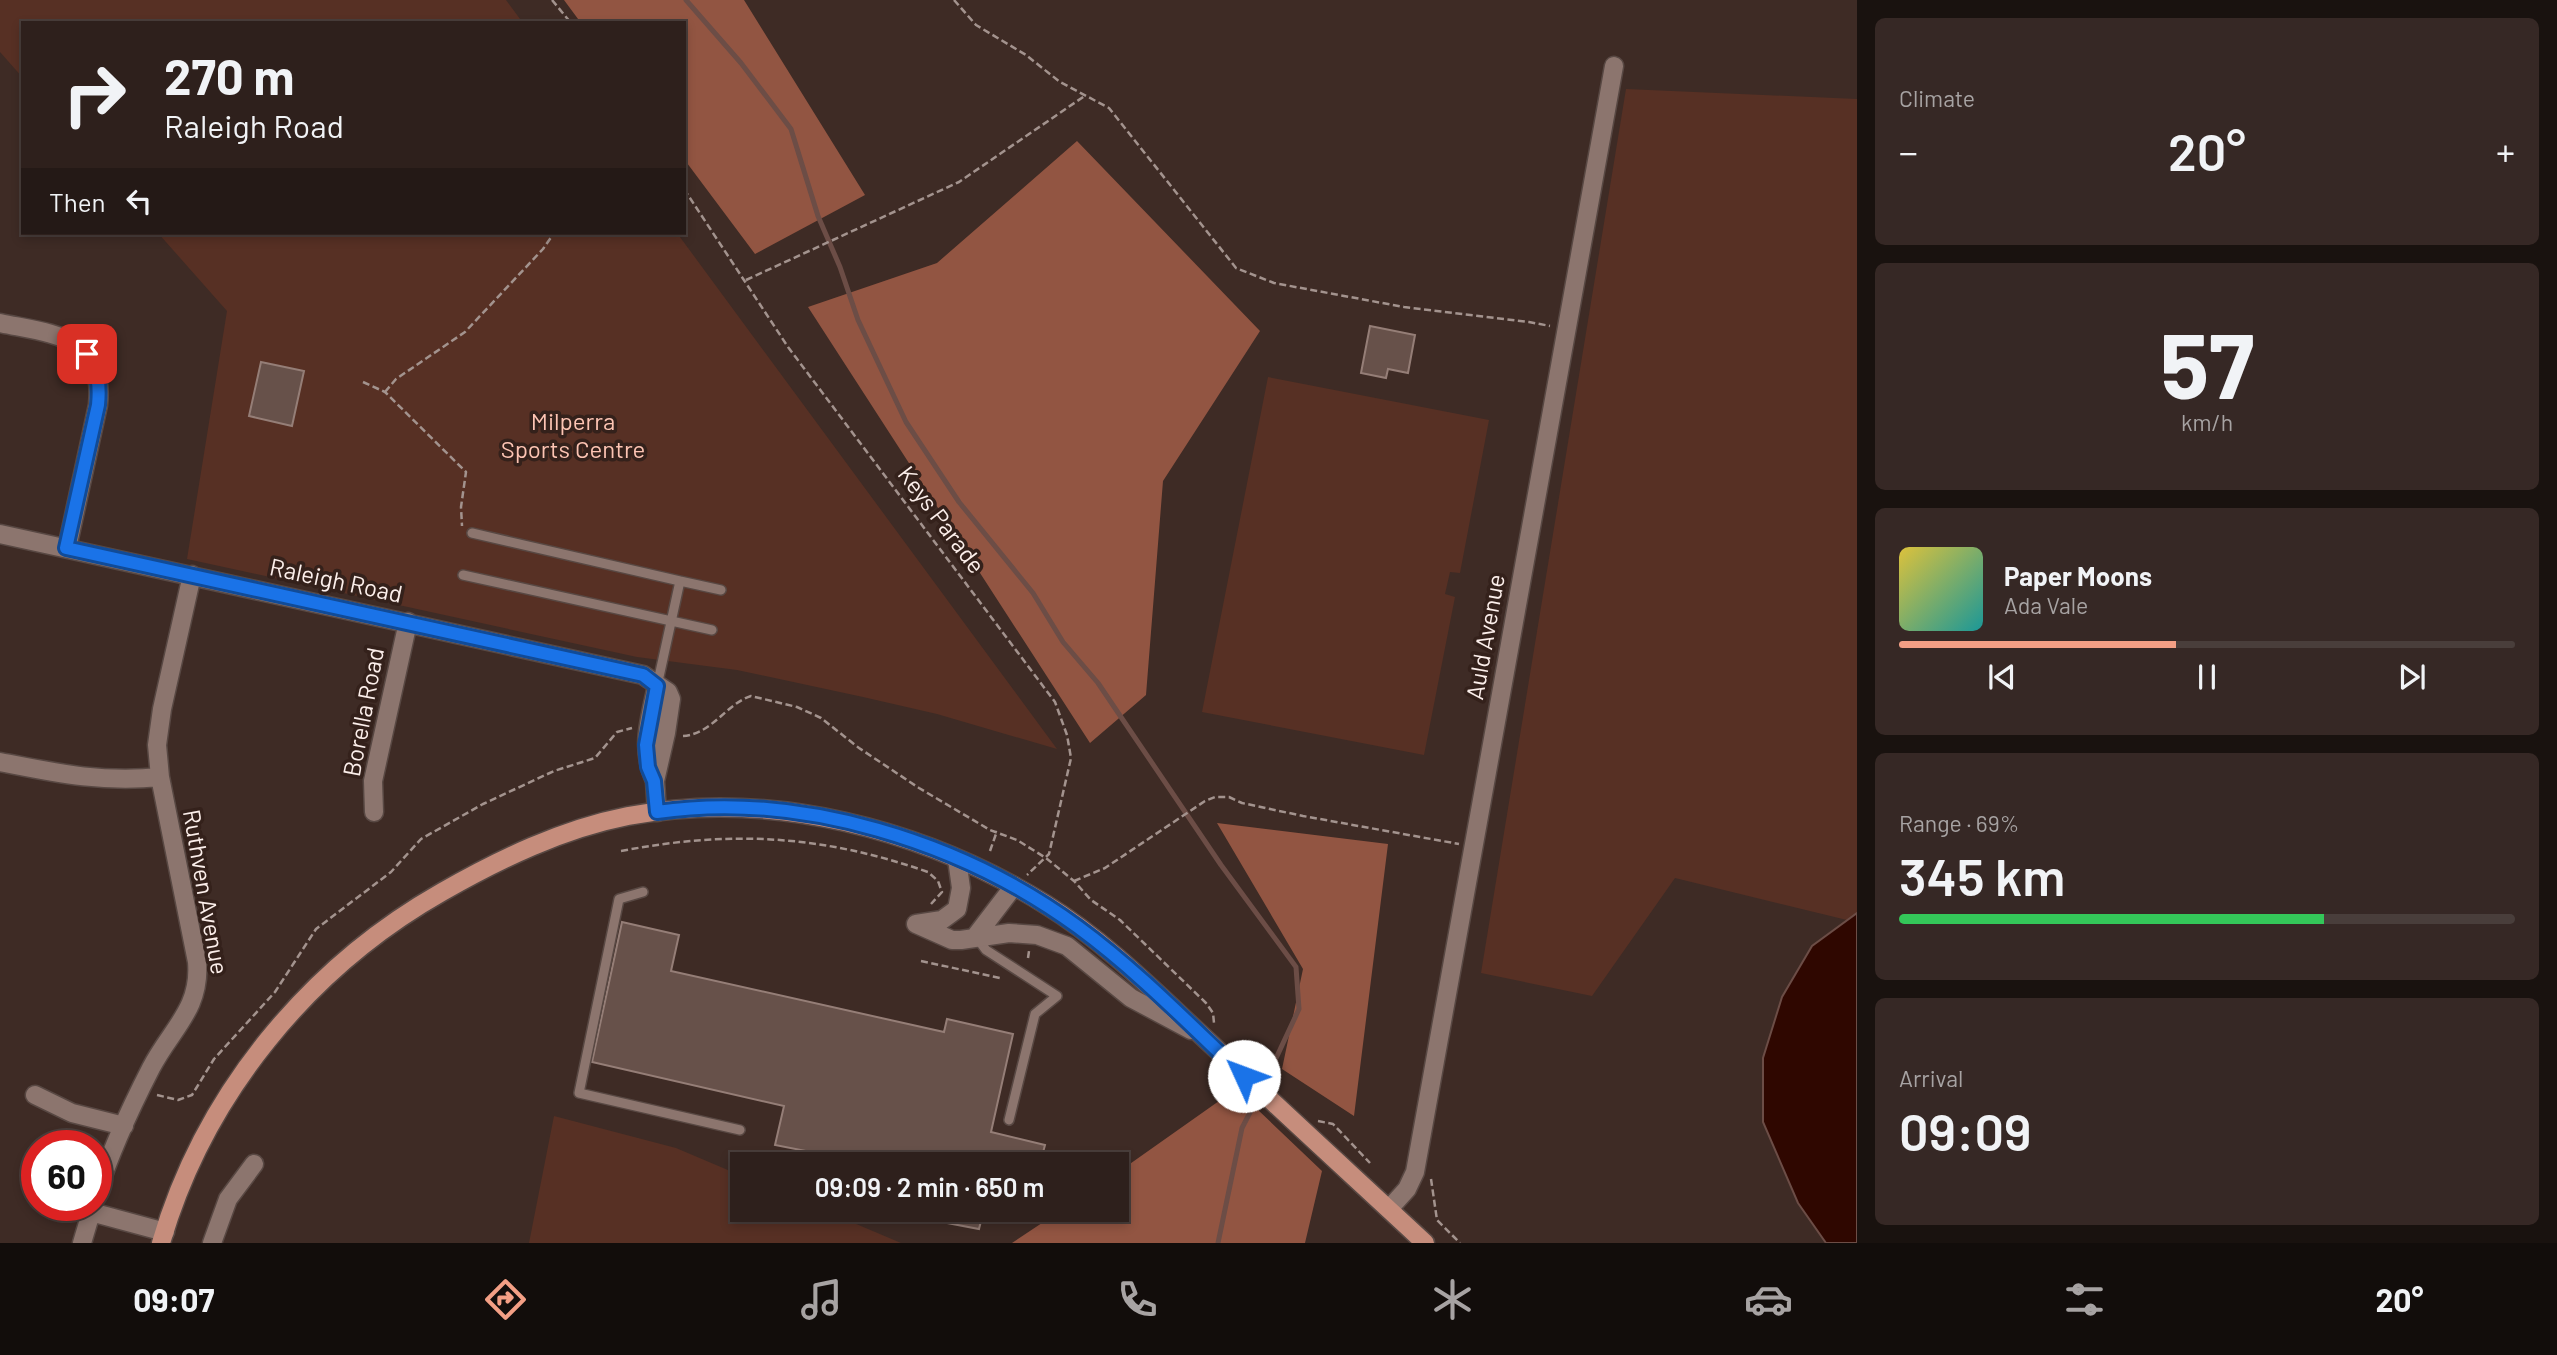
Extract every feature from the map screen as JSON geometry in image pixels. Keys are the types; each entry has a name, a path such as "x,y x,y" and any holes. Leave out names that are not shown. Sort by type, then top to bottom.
{"main road":[{"path":"163,1238 188,1171 233,1089 284,1020 340,964 416,907 516,853 594,825 629,816 715,807 838,820 886,832 957,859 1014,886 1054,910 1207,1031 1229,1061 1300,1121 1425,1243"}],"street":[{"name":"Auld Avenue","path":"1389,1209 1406,1189 1415,1172 1614,65"},
{"path":"0,323 61,337 87,354 96,367 99,383 98,405 66,548"},
{"name":"Raleigh Road","path":"0,534 636,673 657,686"},
{"name":"Ruthven Avenue","path":"112,1158 141,1088 165,1042 190,1008 197,986 197,962 159,777 157,745 160,720 192,575"},
{"name":"Borella Road","path":"374,813 373,781 408,622"},
{"path":"657,686 668,692 670,708 654,781 657,812"},
{"path":"0,762 94,779 159,777"},
{"path":"957,859 961,888 957,909 942,919 916,924 952,940 1009,933 1037,935 1067,946 1131,998 1207,1031"},
{"path":"975,937 1014,886"},
{"path":"35,1095 72,1113 124,1126"},
{"path":"212,1243 228,1199 254,1164"},
{"path":"112,1214 163,1238"},
{"name":"Ruthven Avenue","path":"82,1243 89,1221"}],"lane":[{"path":"472,533 721,590"},
{"path":"463,575 712,629"},
{"path":"657,686 680,581"},
{"path":"643,892 619,899 579,1093 740,1130"},
{"path":"975,937 986,950 1057,996 1035,1014 1009,1120"}],"path":[{"path":"552,0 569,21"},
{"path":"954,0 976,24 1026,55 1060,82 1109,108 1236,268 1274,283 1405,307 1530,321 1566,330"},
{"path":"746,280 959,181 1086,95"},
{"name":"Keys Parade","path":"686,192 788,347 1055,702 1067,735 1071,758 1046,858"},
{"path":"385,392 396,379 465,332 543,249 553,235"},
{"path":"363,382 385,392 466,472 461,532 472,533"},
{"path":"680,736 701,731 747,696 797,707 821,718 859,748 919,788 1046,858 1074,881 1091,900 1120,919 1206,1003 1213,1013 1207,1031"},
{"path":"141,1088 169,1099 185,1099 192,1095 214,1059 275,992 316,929 391,872 421,839 494,798 554,771 596,758 622,729 642,727"},
{"path":"1074,881 1105,868 1215,797 1230,797 1242,803 1303,816 1456,844"},
{"path":"990,851 997,831"},
{"path":"621,850 695,839 746,838 828,844 928,872 938,881 942,892 930,905 923,905"},
{"path":"1014,886 1046,858"},
{"path":"921,961 1000,978"},
{"path":"1300,1121 1333,1124 1370,1163"}],"green space":[{"path":"0,0 506,0 522,21 21,21 21,76 0,52"},
{"path":"1626,89 1857,99 1857,913 1847,920 1675,878 1592,996 1481,973"},
{"name":"Milperra Sports Centre","path":"160,235 678,235 1057,749 937,714 863,697 737,670 637,657 187,559 227,311"},
{"path":"1268,377 1489,420 1460,573 1450,572 1445,594 1455,597 1424,755 1202,712"},
{"path":"554,1116 676,1148 730,1171 730,1222 852,1222 901,1243 529,1243"}],"shaded area":[{"path":"564,0 744,0 865,195 755,254 686,162 686,21 580,21"},
{"path":"1077,141 1260,331 1163,481 1146,695 1090,743 808,307 937,263"},
{"path":"1217,823 1388,844 1354,1116 1282,1069 1303,969"},
{"path":"1857,913 1857,1243 1826,1243 1798,1203 1763,1122 1763,1058 1782,997 1812,946"},
{"path":"1236,1089 1322,1171 1305,1243 1012,1243 1044,1222 1129,1222 1129,1165"}],"building":[{"path":"1370,326 1415,335 1408,373 1388,369 1386,378 1361,373"},
{"path":"261,362 304,371 292,426 249,416"},
{"path":"622,922 679,935 671,971 944,1032 947,1019 1013,1034 991,1132 1045,1145 1043,1152 806,1152 775,1145 784,1106 592,1062"},
{"path":"942,1222 981,1222 979,1229"}],"waterway":[{"path":"686,0 741,63 791,129 818,216 840,267 858,320 906,422 959,502 1033,593 1063,642 1098,683 1221,865 1296,967 1299,1009 1263,1086"},
{"path":"1218,1243 1242,1128 1259,1095"}],"route":[{"path":"87,354 96,367 99,383 98,405 66,548 643,675 657,686 646,745 657,812 715,807 838,820 910,840 976,867 1045,904 1080,928 1132,971 1244,1076"}]}
